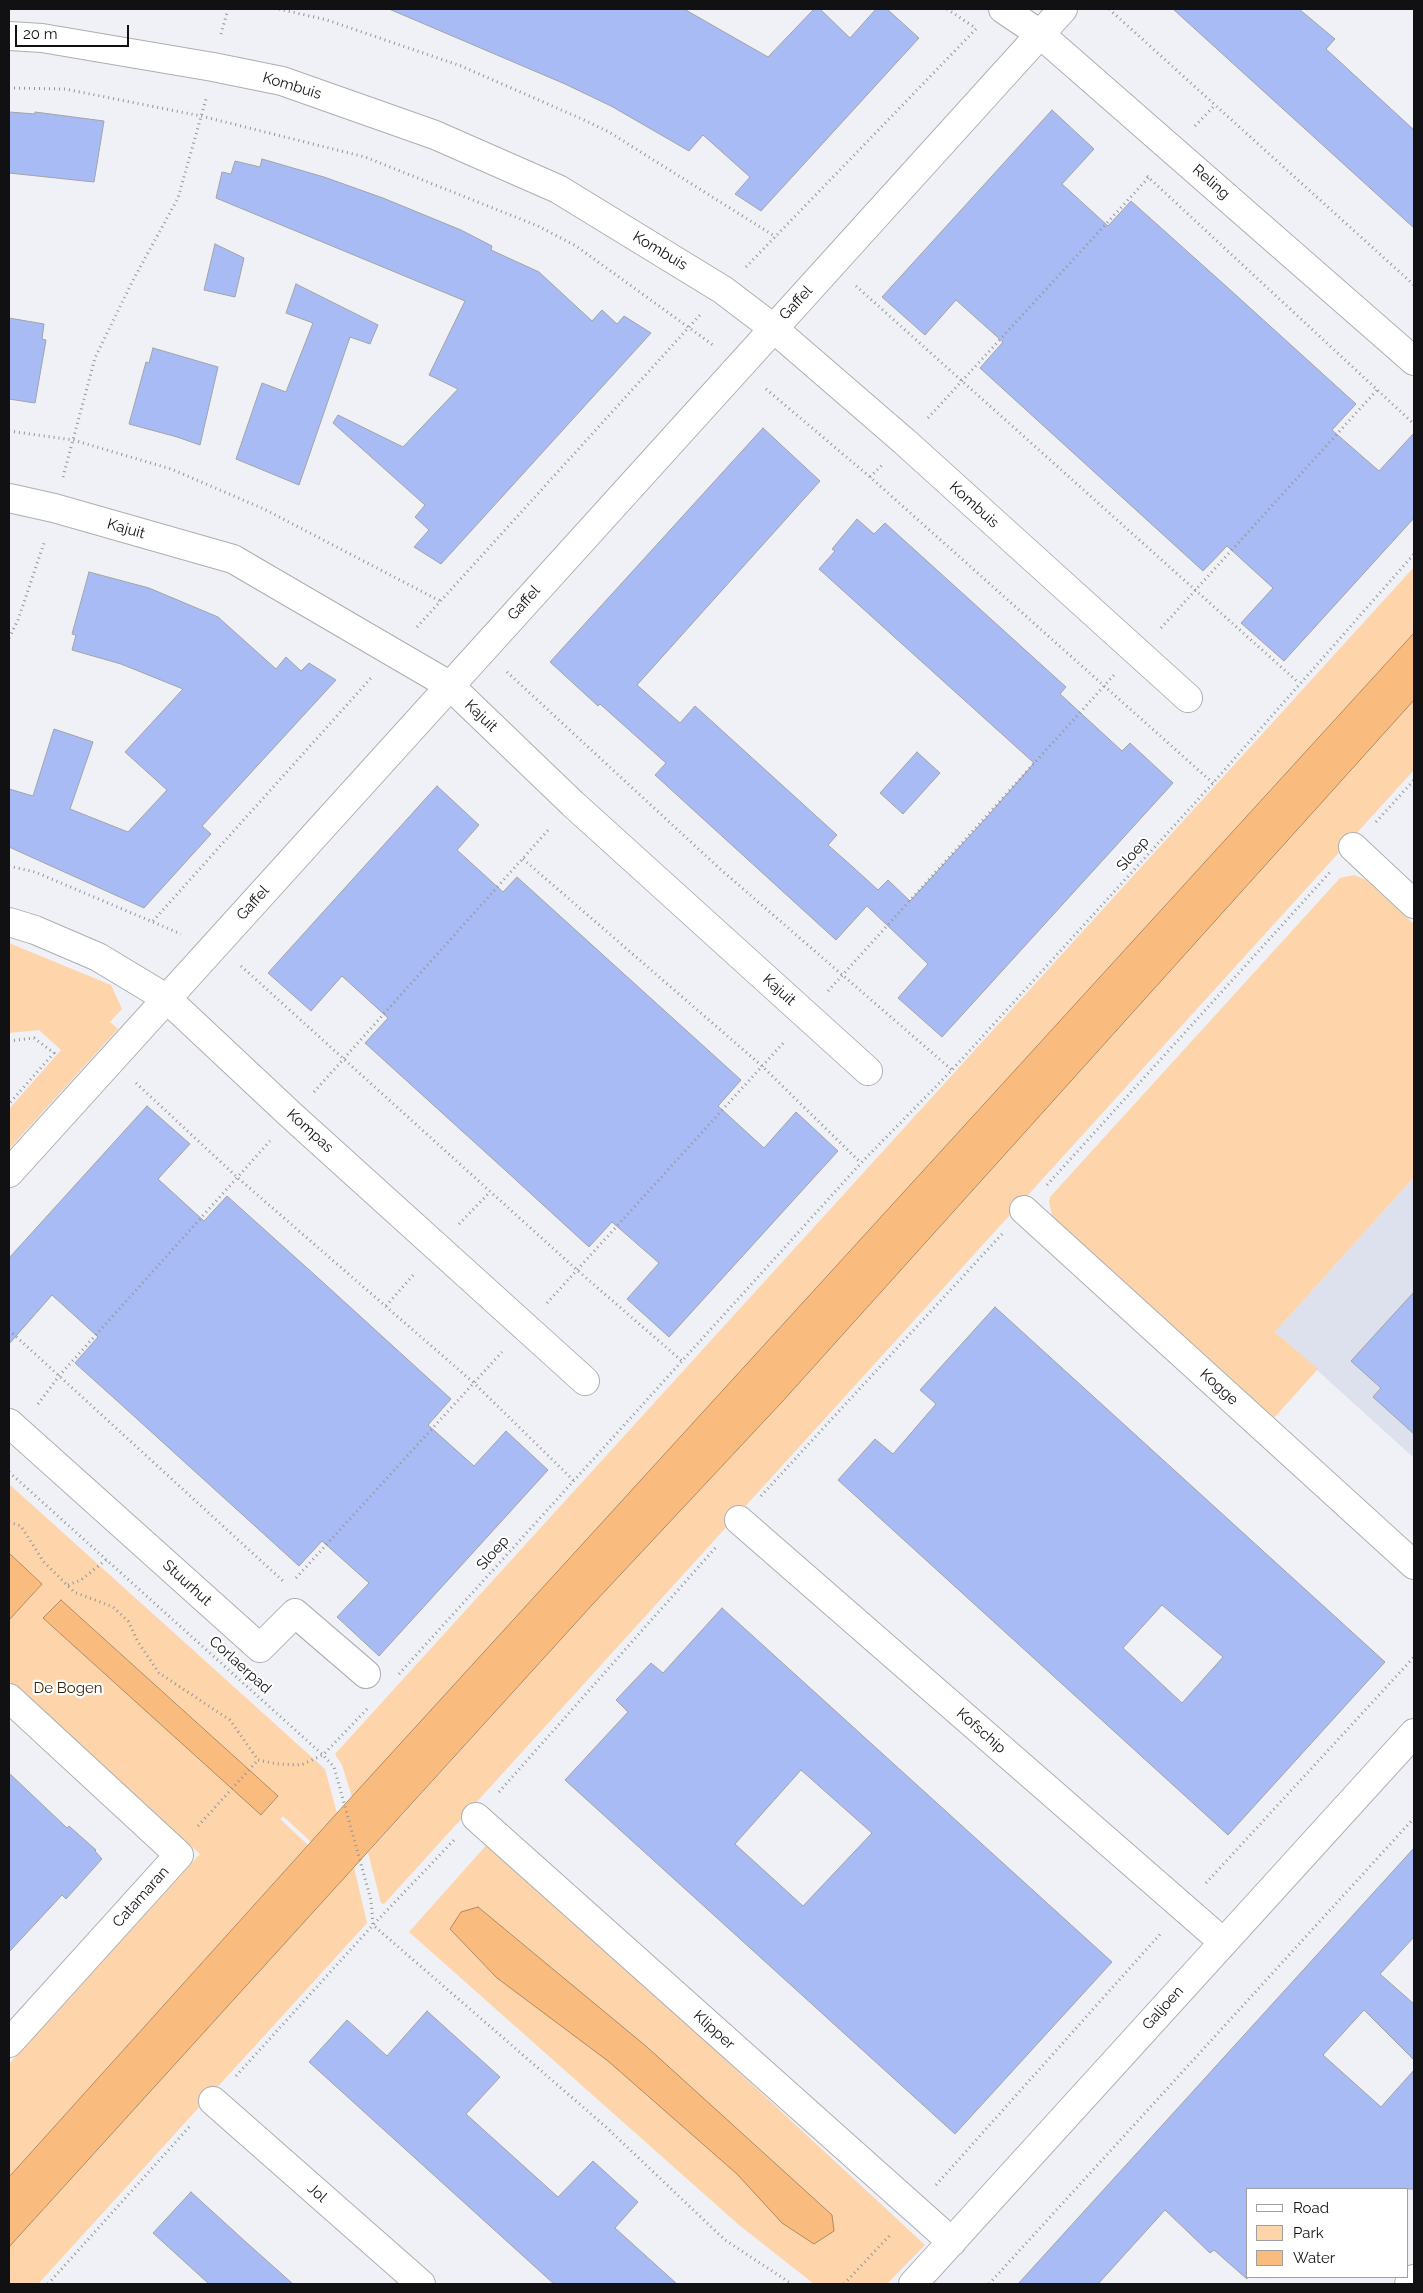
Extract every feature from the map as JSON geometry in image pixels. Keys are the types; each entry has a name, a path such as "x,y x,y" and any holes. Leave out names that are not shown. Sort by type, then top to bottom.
{"street":[{"name":"Gaffel","path":"9,1173 1063,9"},
{"name":"Reling","path":"993,15 1040,34 1174,149 1414,361"},
{"name":"Kombuis","path":"9,36 42,38 213,67 282,81 444,139 558,189 723,290 773,328 905,442 1137,654 1188,698"},
{"name":"Kajuit","path":"9,498 54,508 233,559 449,686 572,804 868,1071"},
{"path":"1353,847 1414,904"},
{"name":"Kompas","path":"9,922 35,930 98,957 166,998 292,1116 585,1381"},
{"name":"Kogge","path":"1024,1210 1414,1565"},
{"name":"Stuurhut","path":"9,1423 260,1648 295,1613 366,1674"},
{"name":"Kofschip","path":"740,1520 1223,1942"},
{"name":"Catamaran","path":"9,1698 179,1856 9,2043"},
{"name":"Galjoen","path":"913,2284 1414,1733"},
{"name":"Klipper","path":"476,1817 952,2242"},
{"name":"Jol","path":"213,2101 421,2284"},
{"path":"1410,2284 1414,2279"}],"path":[{"path":"9,638 18,620 54,508 95,358 132,282 178,198 228,9"},
{"path":"279,9 327,20 461,66 582,119 609,132 776,236"},
{"path":"1109,9 1414,285"},
{"path":"153,921 393,652 723,290 993,15"},
{"path":"9,88 65,89 201,116 365,157 538,226 576,246 690,327 739,365 870,477 1213,783"},
{"path":"870,477 962,382 1215,105"},
{"path":"1141,171 1414,424"},
{"path":"832,265 1299,683"},
{"path":"296,1579 808,1016 841,974 1103,686 1137,654 1377,390"},
{"path":"9,431 73,440 170,469 264,509 440,601"},
{"name":"Sloep","path":"393,1681 640,1410 861,1163 952,1070 1213,783 1414,554"},
{"path":"482,649 719,868 952,1070"},
{"path":"523,859 762,1066 861,1163"},
{"path":"9,866 35,872 153,921 212,949 244,968 577,1270 682,1361"},
{"path":"9,1041 34,1038 54,1053 9,1104"},
{"path":"111,1059 238,1178 474,1383 574,1481"},
{"path":"9,1330 289,1586"},
{"name":"Corlaerpad","path":"9,1472 334,1767 371,1900 373,1925 606,2127 725,2240 792,2284"},
{"path":"9,1522 21,1526 43,1561 74,1592 113,1607 128,1621 138,1642 159,1674 230,1720 258,1760 301,1766 323,1755 370,1706"},
{"path":"68,1586 81,1580 107,1560 130,1532"},
{"path":"844,2284 1414,1657"},
{"path":"173,1851 258,1760"},
{"path":"989,2284 1414,1818"}],"shaded area":[{"path":"1414,1177 1414,1458 1275,1332"}],"green space":[{"path":"1414,567 1414,633 352,1797 342,1765 335,1754"},
{"path":"1414,700 1414,770 384,1904 381,1903 368,1853 592,1605 782,1402"},
{"path":"1354,875 1366,880 1414,924 1414,1177 1275,1332 1318,1369 1274,1418 1053,1219 1049,1202 1050,1197 1340,878"},
{"path":"9,943 111,985 122,1009 110,1022 118,1029 9,1149 9,1109 61,1050 39,1030 9,1033"},
{"name":"De Bogen","path":"9,1484 325,1769 337,1813 311,1842 283,1816 280,1819 308,1845 9,2177 9,2064 200,1854 9,1683 9,1620 42,1584 9,1553","holes":["61,1600 278,1796 262,1815 44,1619"]},
{"path":"490,1841 925,2245 887,2284 814,2284 739,2225 409,1932"},
{"path":"354,1867 367,1923 38,2284 9,2284 9,2247"}],"water":[{"path":"1414,633 1414,700 782,1402 592,1605 9,2247 9,2177 337,1813"},
{"path":"9,1553 42,1584 9,1620"},
{"path":"61,1600 278,1796 261,1815 43,1618"},
{"path":"478,1907 647,2047 832,2215 834,2231 814,2244 782,2223 737,2174 608,2061 497,1978 450,1929 461,1912"}],"building":[{"path":"389,9 684,9 768,57 814,9 820,9 850,38 876,9 887,9 919,38 761,211 735,194 750,177 703,135 689,151 611,106 565,84"},
{"path":"1173,9 1299,9 1335,39 1326,49 1414,130 1414,228"},
{"path":"1052,110 1094,149 1062,184 1108,226 1131,201 1356,404 1332,430 1379,471 1414,433 1414,518 1284,661 1241,623 1273,588 1227,546 1203,571 980,368 1003,342 956,300 925,335 882,297"},
{"path":"9,112 35,114 35,112 104,121 94,182 9,173"},
{"path":"262,159 324,177 383,198 461,230 492,246 491,250 539,272 592,321 602,310 617,324 624,316 651,333 441,564 414,547 429,530 415,517 425,505 333,423 338,415 403,447 458,389 429,375 465,301 216,198 222,172 231,174 235,161 260,167"},
{"path":"215,244 244,258 235,297 204,290"},
{"path":"296,284 378,325 370,344 350,337 299,485 236,459 262,383 286,392 313,323 286,313"},
{"path":"9,318 44,324 42,339 46,340 35,403 9,399"},
{"path":"153,348 218,367 200,445 129,424 146,362 149,363"},
{"path":"763,428 820,481 637,685 680,723 695,706 837,835 828,845 878,890 888,880 910,901 1034,763 819,569 835,551 832,549 857,519 874,534 885,523 1066,687 1060,694 1122,751 1130,743 1173,783 942,1037 898,998 928,964 867,906 836,940 655,775 666,763 600,704 598,706 550,662"},
{"path":"89,572 149,588 218,617 276,669 286,657 301,671 309,663 336,680 202,826 211,834 144,908 9,847 9,789 33,796 54,729 93,742 70,809 128,832 167,790 125,752 183,689 121,664 72,650 76,635 72,634"},
{"path":"917,752 940,773 903,814 880,793"},
{"path":"437,786 479,825 457,850 503,892 517,877 741,1080 718,1106 764,1148 796,1112 838,1151 669,1337 627,1299 659,1263 612,1222 589,1247 365,1043 388,1018 342,976 311,1011 268,973"},
{"path":"147,1106 190,1144 158,1179 204,1221 227,1196 451,1399 428,1425 474,1466 506,1431 548,1470 379,1656 337,1617 369,1583 322,1541 299,1566 75,1363 98,1337 52,1295 9,1344 9,1258"},
{"path":"1414,1292 1414,1434 1373,1397 1381,1388 1351,1361"},
{"path":"995,1307 1385,1662 1228,1835 838,1480 875,1439 893,1454 936,1404 920,1390","holes":["1162,1605 1223,1657 1182,1703 1123,1648"]},
{"path":"722,1608 1112,1962 955,2134 565,1780 628,1712 616,1700 651,1663 663,1673","holes":["801,1770 872,1833 803,1906 735,1844"]},
{"path":"9,1773 67,1828 69,1826 96,1850 102,1859 66,1899 62,1895 9,1952"},
{"path":"1414,1848 1414,1937 1380,1974 1414,2004 1414,2060 1364,2010 1323,2055 1381,2107 1414,2070 1414,2189 1246,2188 1247,2279 1214,2250 1210,2253 1165,2210 1098,2284 1018,2284"},
{"path":"427,2011 500,2077 466,2114 558,2197 593,2161 638,2202 615,2228 677,2284 554,2284 309,2062 347,2020 387,2056"},
{"path":"191,2192 293,2284 209,2284 153,2233"}]}
